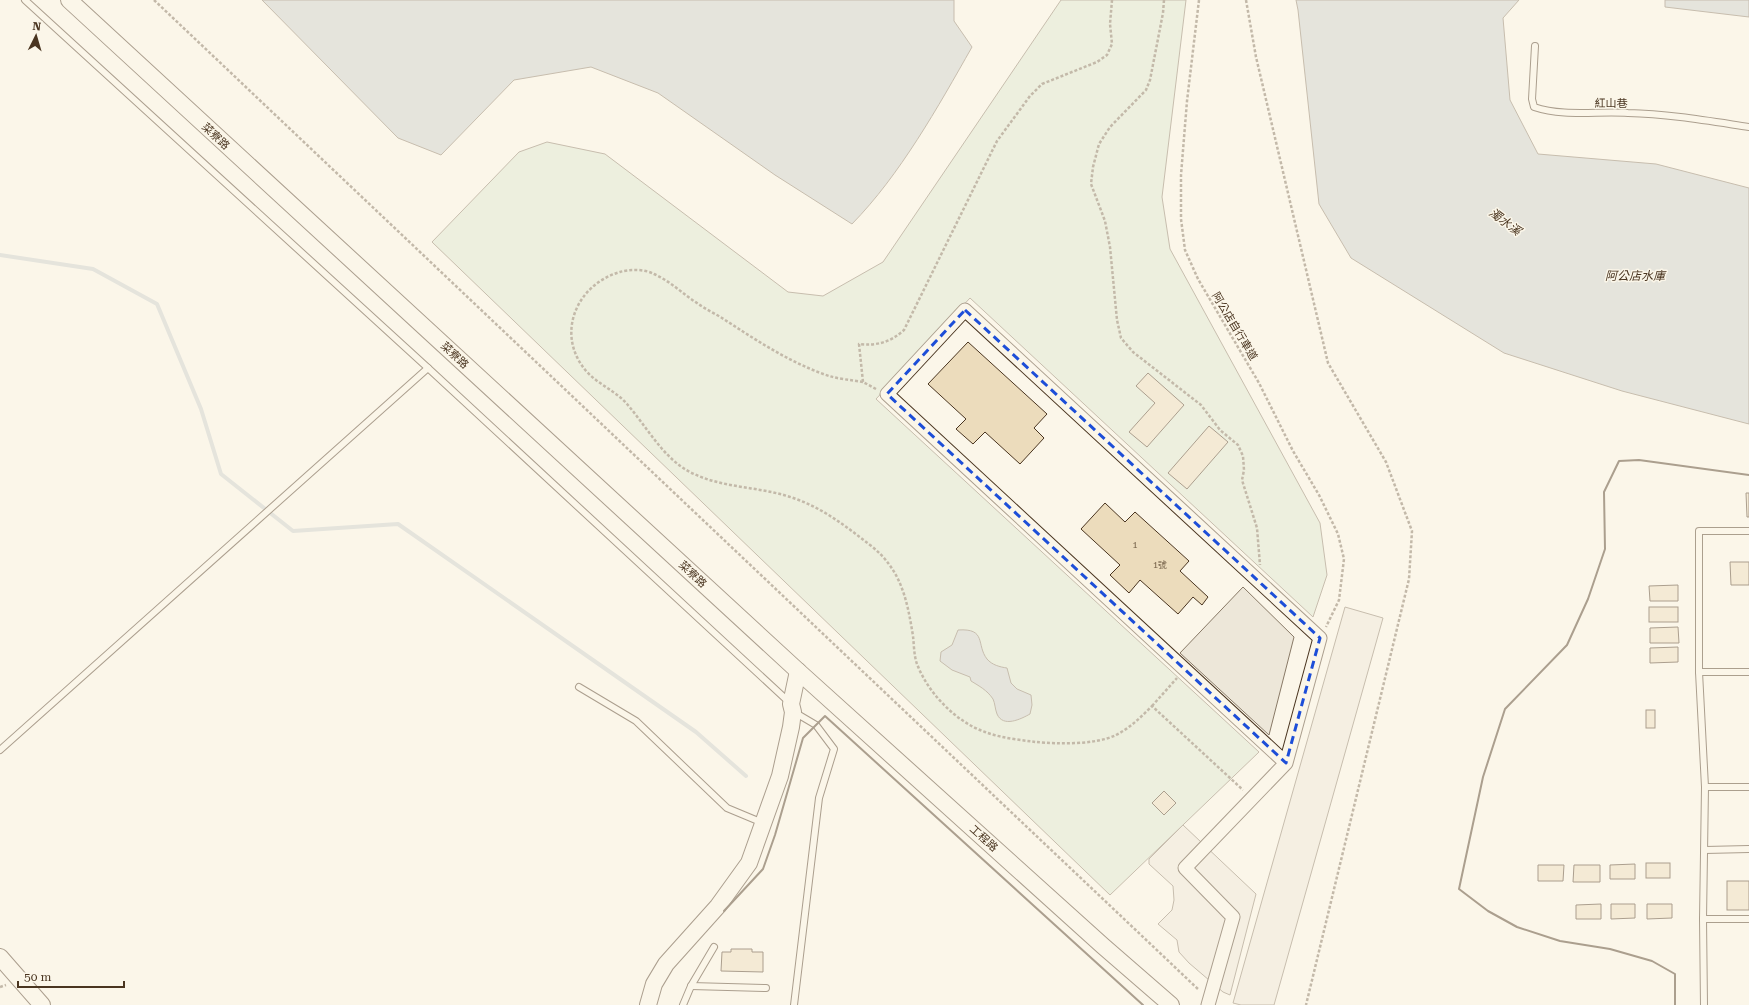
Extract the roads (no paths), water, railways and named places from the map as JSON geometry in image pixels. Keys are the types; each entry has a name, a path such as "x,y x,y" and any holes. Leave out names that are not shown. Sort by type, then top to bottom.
{"street":[{"name":"菜寮路","path":"69,0 798,671"},
{"path":"1209,1002 1233,917 1185,868 1286,763 1320,638 965,310 887,394 1286,763"},
{"path":"648,1005 654,984 666,964 718,906 749,863 780,776 798,671"},
{"name":"工程路","path":"798,671 1103,946 1171,1005"},
{"path":"0,957 42,1005"}],"lane":[{"path":"25,0 428,368 791,714 816,725 834,749 819,798 794,1005"},
{"name":"紅山巷","path":"1535,46 1532,99 1534,107 1547,111 1669,115 1749,127"},
{"path":"0,750 428,368"},
{"path":"1704,1005 1703,919 1705,787 1699,672 1699,531 1749,531"},
{"path":"1699,672 1749,672"},
{"path":"579,687 636,721 727,808 764,823"},
{"path":"1705,787 1749,787"},
{"path":"1705,850 1749,849"},
{"path":"1703,919 1749,918"},
{"path":"682,1005 691,986 714,947"},
{"path":"691,986 766,988"}],"water":[{"path":"262,0 954,0 954,21 972,47 917,140 870,205 852,224 775,175 658,93 591,67 514,80 441,155 398,138"},
{"name":"阿公店水庫","path":"1296,0 1519,0 1503,18 1510,100 1538,154 1656,164 1749,188 1749,424 1622,391 1504,353 1351,258 1319,204"},
{"path":"1665,0 1749,0 1749,17 1665,7"},
{"path":"958,630 967,630 977,635 987,659 994,664 1007,668 1011,683 1017,689 1031,695 1032,705 1030,714 1012,721 1003,721 997,714 993,699 983,688 971,681 970,677 952,670 940,661 941,652 952,645"}],"waterway":[{"path":"0,255 93,269 157,304 201,409 221,474 293,531 398,524 696,732 746,776"}],"water label":[{"name":"濁水溪","path":"1505,222"}]}
